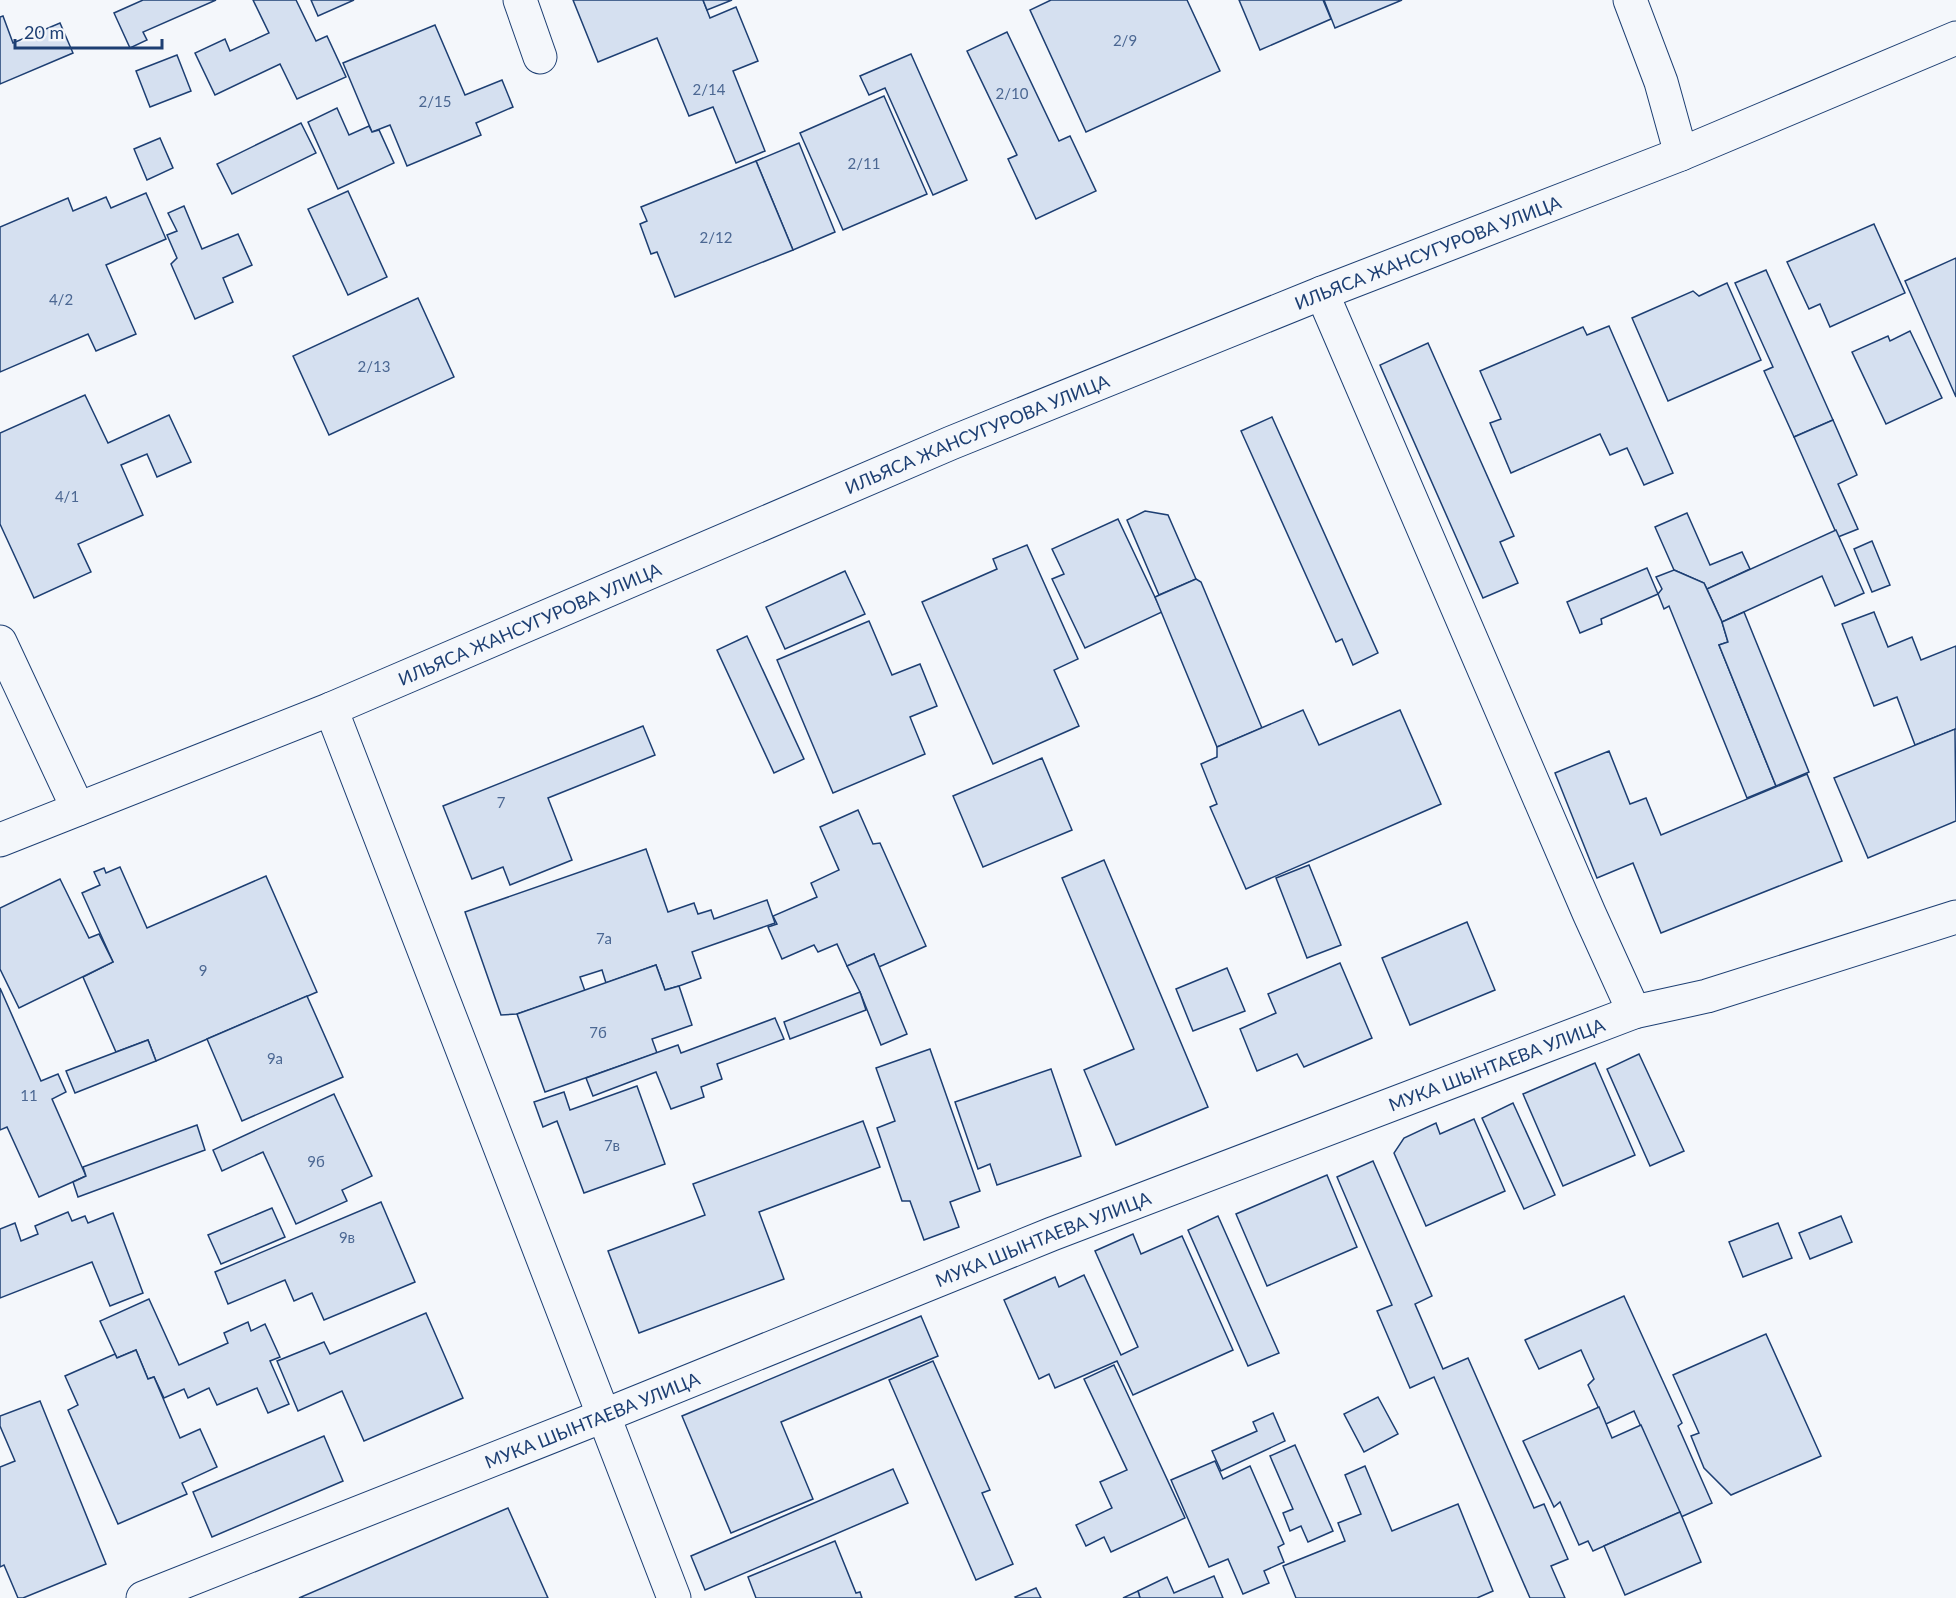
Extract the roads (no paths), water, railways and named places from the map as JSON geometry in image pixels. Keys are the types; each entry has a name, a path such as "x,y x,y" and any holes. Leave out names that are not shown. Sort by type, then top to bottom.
{"street":[{"path":"520,0 540,57"},
{"path":"1630,0 1661,82 1681,154"},
{"name":"ИЛЬЯСА ЖАНСУГУРОВА УЛИЦА","path":"0,840 331,709 951,443 1322,293 1681,154 1956,38"},
{"path":"1322,293 1634,1012"},
{"path":"0,642 78,809"},
{"path":"331,709 674,1598"},
{"name":"МУКА ШЫНТАЕВА УЛИЦА","path":"143,1598 603,1416 1052,1234 1634,1012 1707,996 1956,917"}]}
